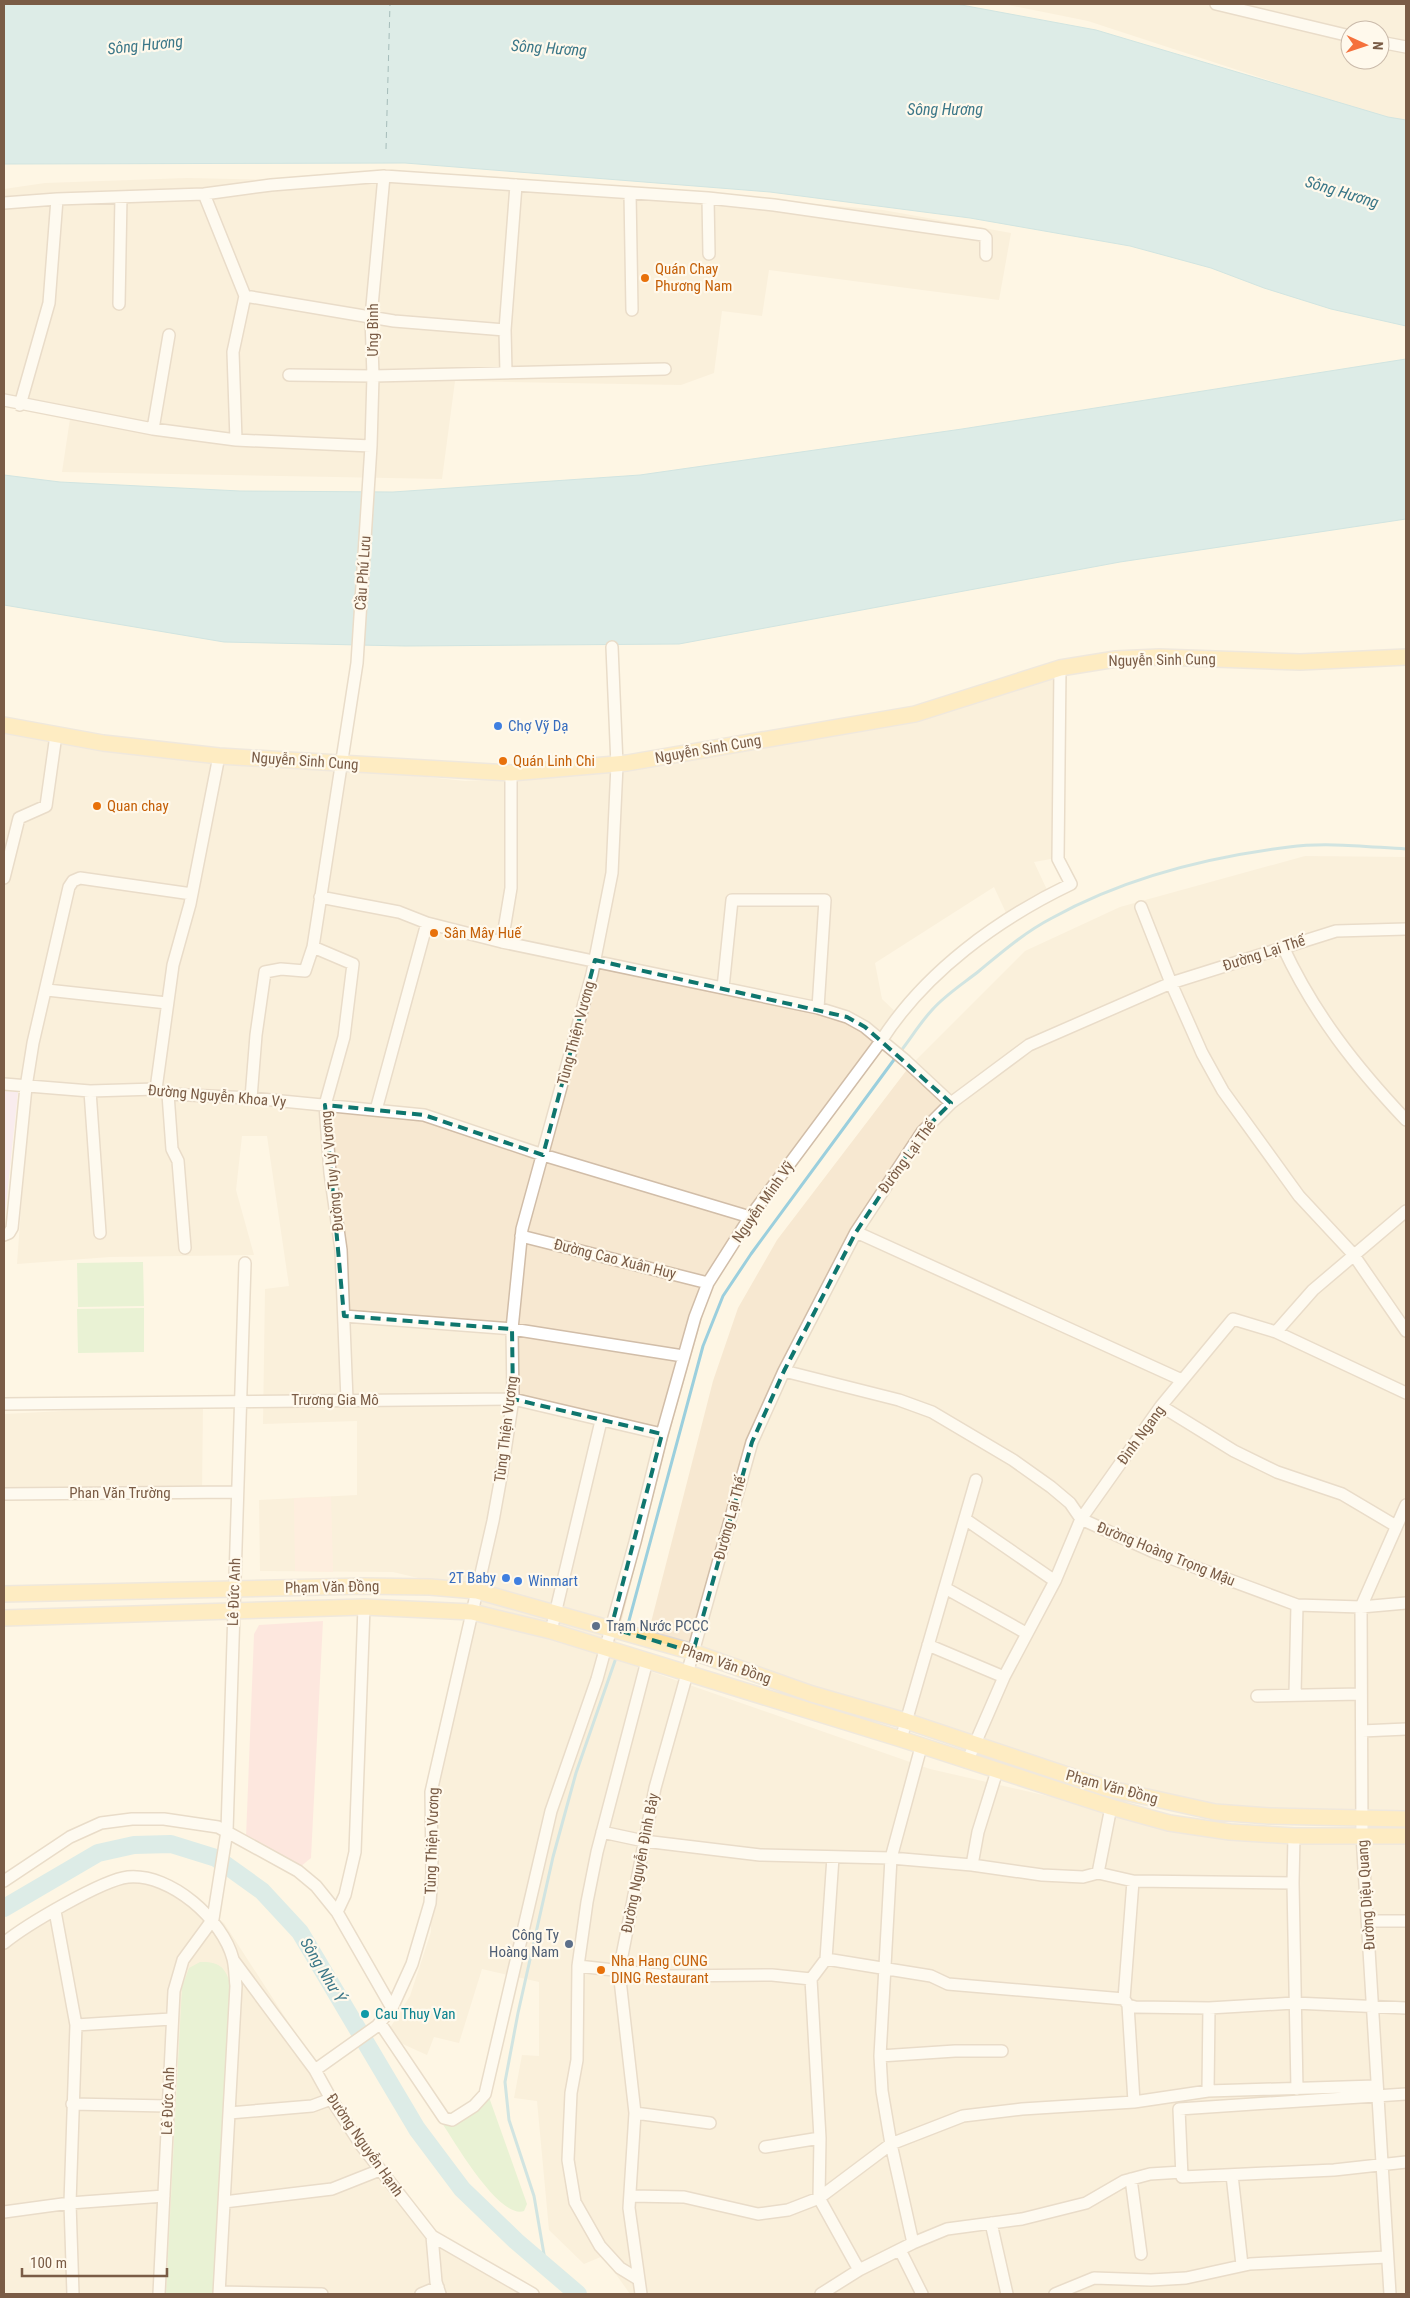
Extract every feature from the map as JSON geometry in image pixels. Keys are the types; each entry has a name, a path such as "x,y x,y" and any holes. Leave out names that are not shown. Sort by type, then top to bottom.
{"main road":[{"name":"Nguyễn Sinh Cung","path":"4,725 102,743 220,756 511,773 617,765 915,714 1060,668 1116,659 1159,657 1300,662 1406,657"},
{"name":"Phạm Văn Đồng","path":"4,1594 364,1586 476,1591 693,1652 812,1694 906,1721 1106,1788 1215,1812 1269,1816 1406,1819"},
{"name":"Phạm Văn Đồng","path":"4,1618 234,1612 364,1606 472,1612 551,1631 901,1739 1112,1808 1169,1823 1230,1832 1294,1836 1406,1836"}],"street":[{"path":"1216,4 1236,7 1340,33"},
{"path":"1390,44 1406,47"},
{"path":"4,203 57,199 204,194 271,185 384,176 708,198 774,205 983,235 986,238 986,255"},
{"name":"Ưng Bình","path":"369,484 373,376 371,317 384,176"},
{"path":"506,372 505,330 516,185"},
{"path":"630,193 632,310"},
{"path":"204,194 245,296 233,352 236,440"},
{"path":"119,304 121,197"},
{"path":"708,198 709,254"},
{"path":"20,405 49,303 57,199"},
{"path":"245,296 394,321 505,330"},
{"path":"153,429 169,335"},
{"path":"289,375 373,376 666,369"},
{"path":"4,400 20,405 153,429 236,440 371,446"},
{"name":"Cầu Phú Lưu","path":"343,764 357,663 369,484"},
{"name":"Tùng Thiện Vương","path":"315,2070 378,2024 392,2008 412,1964 430,1903 432,1873 431,1792 493,1521 513,1399 512,1329 521,1236 595,960 612,872 617,765 612,647"},
{"name":"Nguyễn Minh Vỹ","path":"378,2024 444,2118 452,2120 474,2106 485,2094 551,1811 597,1679 615,1651 635,1542 662,1434 683,1356 708,1283 750,1217 885,1044 896,1018 951,962 1006,919 1071,884 1058,859 1060,668"},
{"path":"4,878 19,818 46,806 56,735"},
{"path":"156,1089 173,965 183,935 220,756"},
{"path":"251,1098 256,1035 265,972 281,970 305,971 313,947 343,764"},
{"path":"502,942 511,888 511,773"},
{"path":"4,1234 9,1233 12,1228 26,1086 33,1043 47,990 69,887 74,880 80,878 192,894"},
{"path":"320,897 399,912 427,923 502,942 818,1008 847,1017 865,1027 906,1061 951,1103"},
{"path":"723,988 732,900 825,900 818,1008"},
{"path":"1141,908 1202,1053 1239,1114 1299,1196 1353,1254 1406,1331"},
{"path":"376,1110 427,923"},
{"name":"Đường Lại Thế","path":"688,1673 752,1442 784,1371 856,1232 922,1132 951,1103 1029,1045 1171,983 1336,931 1406,929"},
{"name":"Đường Tuy Lý Vương","path":"313,947 353,964 344,1037 325,1105 330,1173 341,1250 347,1400"},
{"path":"1283,947 1298,980 1347,1053 1406,1120"},
{"path":"47,990 167,1003"},
{"name":"Đường Nguyễn Khoa Vy","path":"4,1084 90,1091 156,1089 168,1094 251,1098 424,1115 543,1155 750,1217"},
{"path":"90,1091 100,1233"},
{"path":"168,1094 172,1149 178,1161 185,1248"},
{"path":"1406,1210 1313,1290 1276,1332 1406,1393"},
{"path":"856,1232 1182,1380"},
{"name":"Đường Cao Xuân Huy","path":"521,1236 708,1283"},
{"name":"Lê Đức Anh","path":"160,2294 167,2106 174,1991 183,1960 212,1920 218,1898 228,1831 239,1401 245,1263"},
{"path":"344,1316 512,1329 683,1356"},
{"name":"Đình Ngang","path":"967,1762 1004,1677 1055,1581 1080,1519 1162,1406 1234,1318 1276,1332"},
{"name":"Đường Hoàng Trọng Mậu","path":"784,1371 899,1400 932,1412 1013,1460 1051,1487 1070,1503 1080,1519 1154,1552 1297,1605 1361,1607 1406,1603"},
{"name":"Trương Gia Mô","path":"4,1404 513,1399 662,1434"},
{"path":"1162,1406 1234,1451 1277,1472 1342,1494 1396,1526"},
{"path":"551,1631 601,1421"},
{"path":"901,1739 976,1480"},
{"name":"Phan Văn Trường","path":"4,1494 237,1492"},
{"name":"Đường Diệu Quang","path":"1390,2294 1380,2166 1373,2008 1362,1835 1361,1607 1406,1506"},
{"path":"965,1518 1055,1581"},
{"path":"945,1588 1026,1633"},
{"path":"1295,1693 1297,1605"},
{"path":"337,1912 345,1895 355,1852 364,1606"},
{"path":"928,1645 1004,1677"},
{"path":"638,2279 620,2268 600,2246 576,2202 568,2160 571,2093 577,2060 578,1966 592,1877 647,1661"},
{"name":"Đường Nguyễn Đình Bảy","path":"641,2294 629,2208 636,2113 620,1971 655,1788 688,1673"},
{"path":"1258,1696 1295,1693 1361,1694"},
{"path":"1362,1731 1406,1729"},
{"path":"913,2243 891,2144 882,2091 880,2056 892,1858 921,1746"},
{"path":"972,1865 978,1832 997,1771"},
{"path":"1098,1873 1112,1808"},
{"path":"4,1881 70,1838 101,1823 132,1819 164,1819 218,1827 298,1871 316,1886 337,1912 392,2008"},
{"path":"602,1832 644,1840 760,1855 892,1858 972,1865 1042,1875 1083,1877 1098,1873 1133,1881 1293,1883"},
{"path":"1294,1836 1294,2003 1297,2089"},
{"path":"834,1857 826,1959 812,1979 820,2138 819,2198 859,2270"},
{"path":"4,1943 14,1935 104,1884 129,1877 152,1880 178,1890 212,1920 233,1959 236,1986 219,2293 322,2294"},
{"path":"1133,1881 1126,2002 1134,2102"},
{"path":"55,1911 76,2025 70,2203 73,2294"},
{"path":"1368,1921 1406,1921"},
{"name":"Đường Nguyễn Hạnh","path":"233,1959 315,2070 331,2099 380,2170 432,2236 533,2294"},
{"path":"826,1959 930,1976 948,1984 1126,2002 1135,2007 1209,2008 1294,2003 1406,2008"},
{"path":"578,1966 667,1976 772,1975 812,1979"},
{"path":"1208,2091 1209,2008"},
{"path":"76,2025 172,2019"},
{"path":"880,2056 955,2051 1002,2051"},
{"path":"631,2196 684,2197 758,2214 788,2210 819,2198 891,2144 963,2116 1022,2108 1134,2102 1208,2091 1297,2089 1406,2094"},
{"path":"1377,2092 1180,2109 1182,2178 1380,2166 1406,2162"},
{"path":"229,2113 312,2106 331,2099"},
{"path":"72,2104 167,2106"},
{"path":"636,2113 710,2123"},
{"path":"765,2147 820,2138"},
{"path":"224,2202 332,2189 380,2170"},
{"path":"821,2294 859,2270 913,2243 947,2229 1022,2219 1086,2202 1124,2181 1150,2174 1182,2172"},
{"path":"1232,2175 1242,2265"},
{"path":"1131,2179 1141,2254"},
{"path":"4,2212 70,2203 164,2196"},
{"path":"991,2223 1007,2294"},
{"path":"421,2294 439,2291 432,2236"},
{"path":"900,2250 922,2294"},
{"path":"1055,2294 1094,2278 1151,2280 1186,2278 1242,2265 1387,2257"}],"highlighted area":[{"path":"595,960 847,1017 865,1027 951,1103 922,1132 856,1232 784,1371 752,1442 693,1652 611,1628 662,1434 513,1399 512,1329 344,1316 325,1105 424,1115 543,1155"}],"shaded area":[{"path":"1003,4 1406,4 1406,125 1088,21"},
{"path":"187,178 371,182 723,196 883,210 1011,233 999,300 769,270 762,316 722,311 714,373 681,385 455,381 442,479 62,472 70,419 4,406 4,189 45,183"},
{"path":"1062,665 1062,857 1034,862 1048,892 1007,915 994,887 875,963 882,999 902,1018 755,1215 711,1286 670,1431 612,1658 930,1769 1170,1824 1406,1837 1406,2294 630,2294 603,2256 584,2264 549,2230 537,2101 514,2098 522,2055 539,2056 539,1982 482,1969 459,2043 434,2037 427,2055 385,2036 410,1996 431,1932 428,1816 472,1624 485,1594 393,1572 260,1571 259,1500 357,1495 357,1421 263,1424 265,1289 289,1286 267,1136 242,1136 236,1190 254,1255 110,1257 17,1264 30,1085 4,1081 4,728 45,737 465,781 586,775 928,708"},
{"path":"1305,856 1406,857 1406,1814 1167,1806 647,1638 713,1381 738,1308 777,1240 909,1067 1025,951 1120,907"},
{"path":"4,1091 18,1092 4,1224"},
{"path":"203,1404 202,1493 4,1496 4,1414"},
{"path":"331,1497 333,1572 295,1571 294,1498"},
{"path":"323,1621 311,1858 300,1867 246,1837 254,1634 259,1625"},
{"path":"116,1878 170,1886 224,1923 375,2156 441,2236 539,2294 4,2294 4,1945"}],"green space":[{"path":"143,1262 144,1306 78,1307 77,1263"},
{"path":"144,1308 144,1352 78,1353 77,1309"},
{"path":"200,1962 220,1966 226,1973 230,1984 214,2294 166,2294 182,1987 189,1968"},
{"path":"489,2093 527,2204 524,2211 514,2210 502,2203 490,2191 466,2160 440,2120"}],"water":[{"name":"Sông Hương","path":"4,4 956,4 1096,30 1388,117 1406,120 1406,326 1331,309 1264,288 1211,268 1130,246 970,218 770,192 405,163 4,164"},
{"path":"1406,359 1406,519 1120,562 679,644 405,646 224,642 4,605 4,475 60,482 240,491 393,492 640,475 962,429"}],"waterway":[{"path":"900,1052 923,1020 937,1005 1014,943 1052,918 1108,891 1197,863 1259,851 1318,845 1406,849"},
{"path":"627,1628 703,1346 723,1296 751,1254 896,1057"},
{"path":"546,2266 534,2196 509,2120 505,2082 518,2013 553,1857 576,1773 617,1655"},
{"name":"Sông Như Ý","path":"4,1908 98,1853 134,1845 171,1844 216,1858 262,1891 300,1932 417,2129 462,2189 516,2241 578,2294"}],"ferry route":[{"path":"386,149 390,4"}],"place":[{"name":"Quán Chay Phương Nam","path":"645,278"},
{"name":"Chợ Vỹ Dạ","path":"498,726"},
{"name":"Quán Linh Chi","path":"503,761"},
{"name":"Quan chay","path":"97,806"},
{"name":"Sân Mây Huế","path":"434,933"},
{"name":"2T Baby","path":"506,1578"},
{"name":"Winmart","path":"518,1581"},
{"name":"Trạm Nước PCCC","path":"596,1626"},
{"name":"Công Ty Hoàng Nam","path":"569,1944"},
{"name":"Nha Hang CUNG DING Restaurant","path":"601,1970"},
{"name":"Cau Thuy Van","path":"365,2014"}]}
